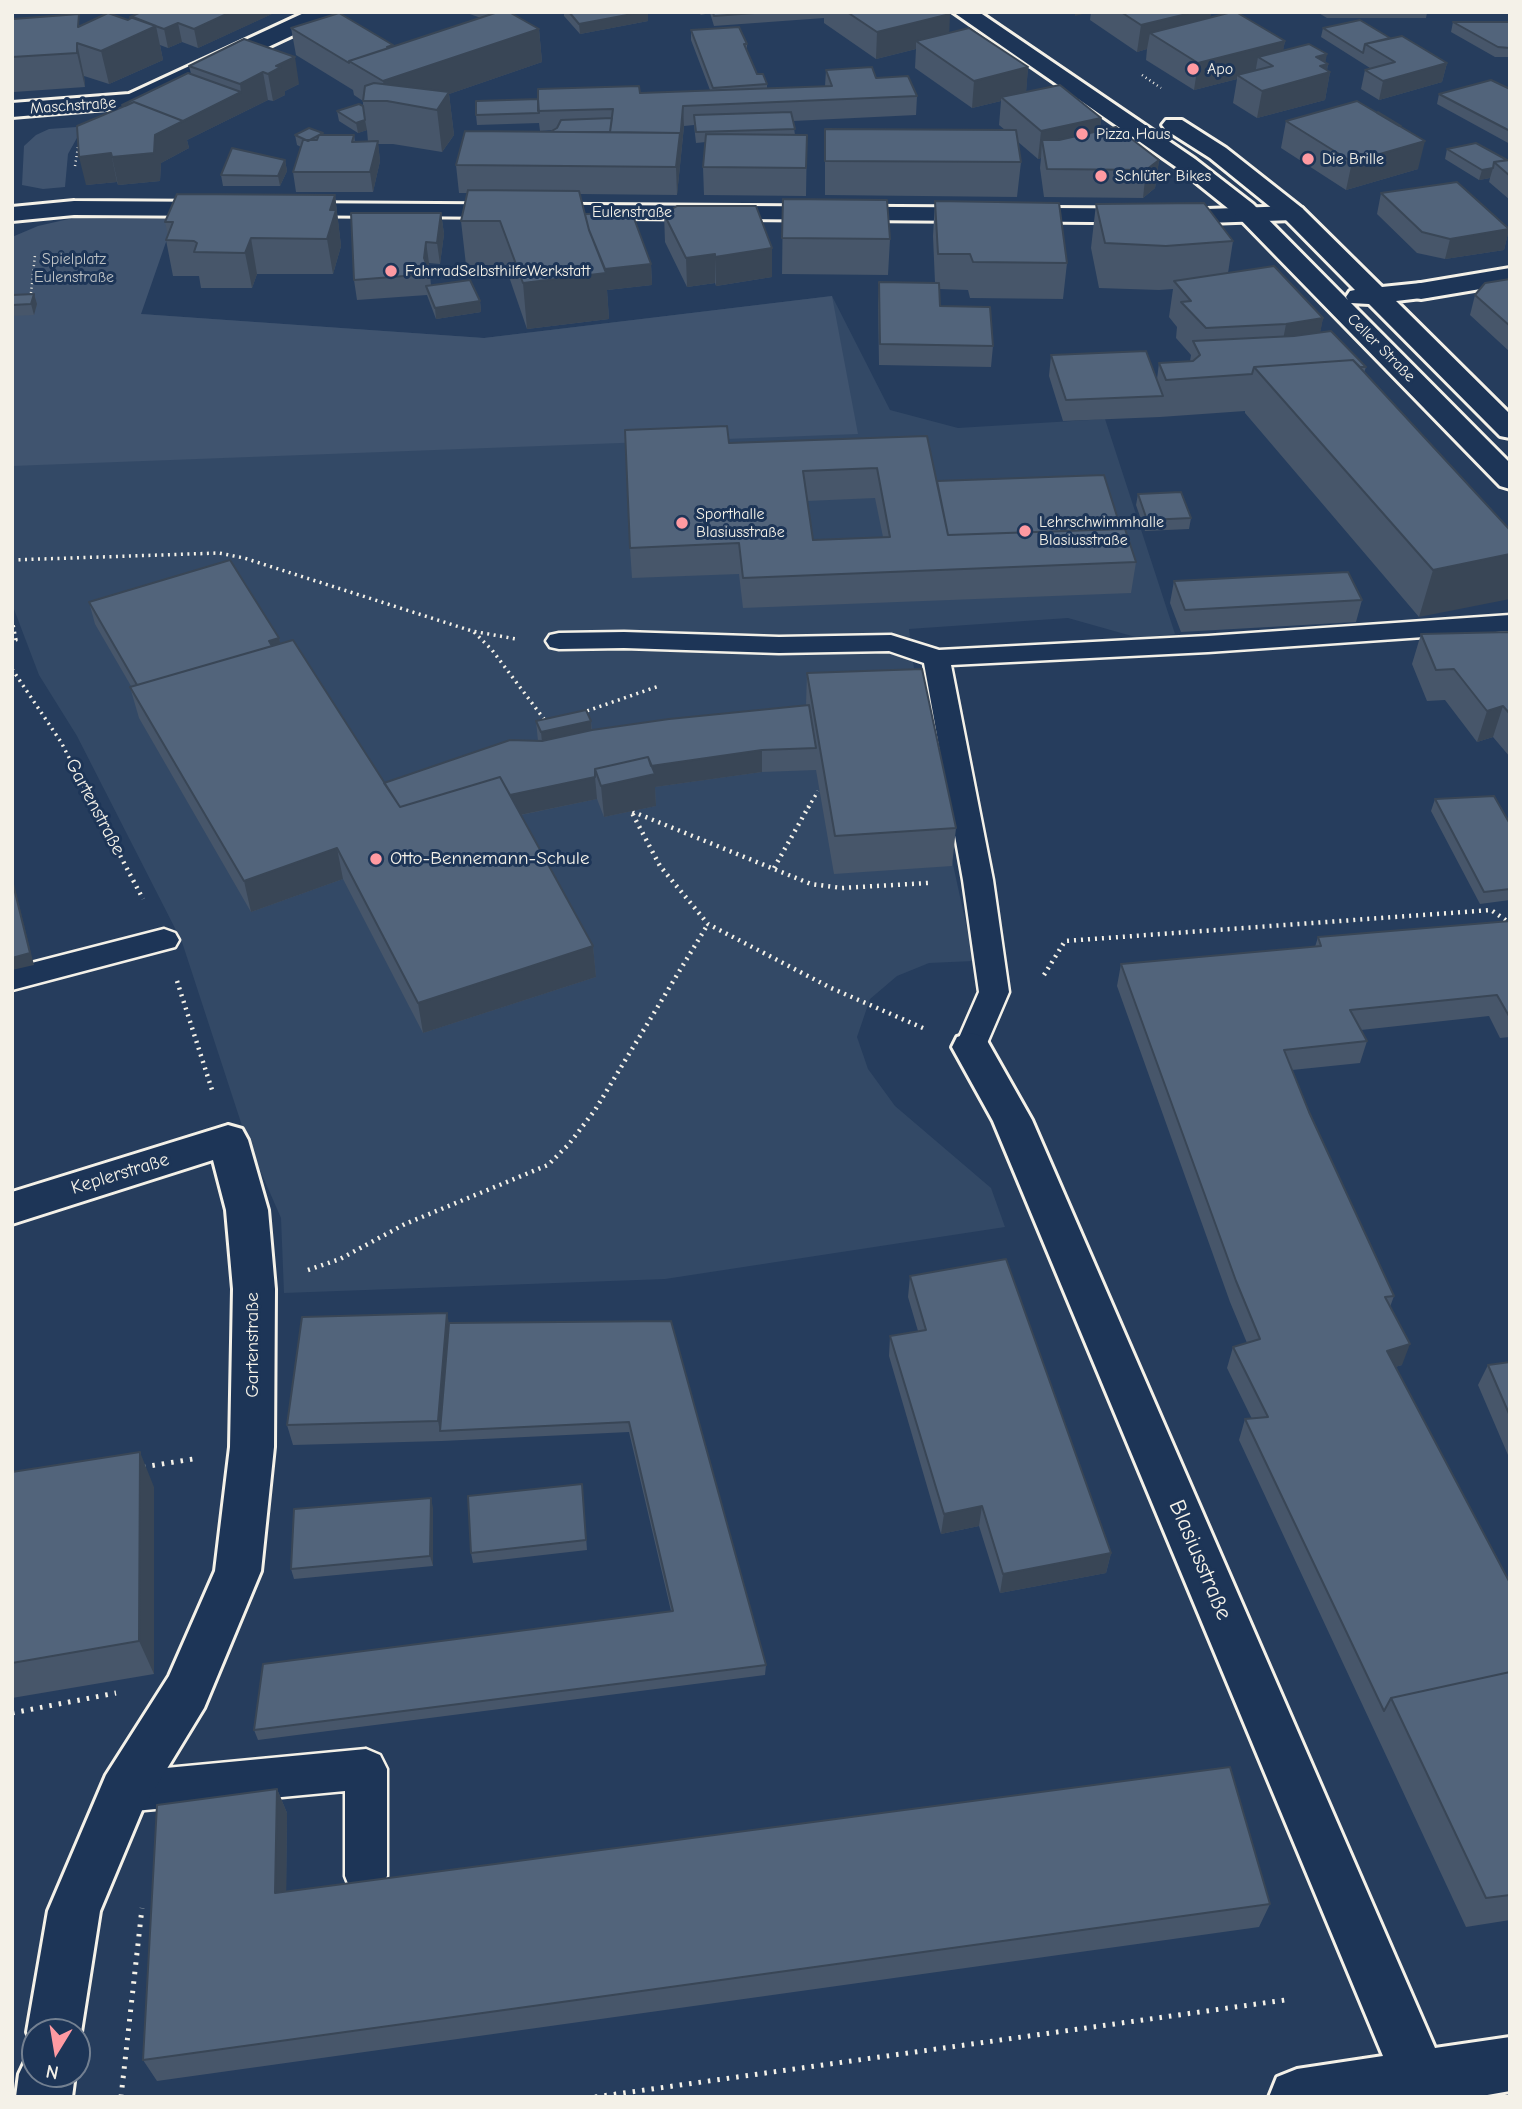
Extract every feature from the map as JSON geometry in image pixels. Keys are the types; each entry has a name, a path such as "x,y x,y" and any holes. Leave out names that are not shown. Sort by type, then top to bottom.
{"street":[{"name":"Maschstraße","path":"12,110 134,101 324,12"},
{"name":"Celler Straße","path":"964,12 1187,164 1253,216 1510,480"},
{"path":"1003,12 1053,45"},
{"name":"Celler Straße","path":"1157,113 1218,153 1293,213 1510,430"},
{"name":"Eulenstraße","path":"13,215 74,208 1253,216"},
{"path":"1253,216 1293,213"},
{"path":"1351,270 1385,284 1421,291"},
{"path":"1333,299 1421,291 1510,276"},
{"name":"Blasiusstraße","path":"971,1047 1017,1132 1420,2078"},
{"name":"Keplerstraße","path":"12,1208 228,1140"},
{"name":"Gartenstraße","path":"56,2018 74,1911 124,1792 187,1692 238,1571 252,1447 254,1289 247,1210 228,1140"},
{"path":"1297,2097 1510,2064"}],"lane":[{"path":"559,641 624,640 779,645 891,643 937,658 1208,644 1510,623"},
{"path":"937,658 938,678 978,880 994,992 971,1047"},
{"path":"12,979 164,940"},
{"path":"124,1792 366,1769 366,1876"}],"path":[{"path":"74,170 78,147 87,140"},
{"path":"12,560 219,553 244,558 472,631 517,639 559,641"},
{"path":"12,620 16,640 12,641"},
{"path":"472,631 492,650 549,725"},
{"name":"Gartenstraße","path":"12,669 61,742 164,940 228,1140"},
{"path":"774,868 818,791"},
{"path":"892,1016 831,988 708,924 660,866 631,811 811,884 842,888 978,880"},
{"path":"1039,983 1065,941 1491,910 1510,923"},
{"path":"306,1271 340,1259 405,1224 548,1165 569,1144 595,1110 708,924"},
{"path":"136,1468 205,1457"},
{"path":"12,1713 118,1693"},
{"path":"595,2097 1285,2000"}],"shaded area":[{"path":"832,296 890,410 958,428 1105,419 1175,634 1139,638 1068,618 909,629 919,708 974,961 929,963 897,976 870,999 857,1037 868,1069 895,1106 991,1188 1005,1227 665,1279 284,1293 281,1218 246,1138 182,942 77,736 39,675 12,604 12,321 141,314 484,338"}],"green space":[{"path":"90,126 78,136 68,154 65,187 43,189 22,185 24,146 36,135 49,129"},
{"name":"Spielplatz Eulenstraße","path":"73,218 174,219 141,314 484,338 832,296 858,434 12,466 12,237 38,226"}],"building":[{"path":"141,12 231,12 194,29 178,23 164,29 130,17"},
{"path":"498,12 509,12 539,29 383,81 349,61"},
{"path":"569,12 643,12 579,24"},
{"path":"713,12 768,12 714,16"},
{"path":"847,12 948,12 950,14 877,32"},
{"path":"1121,12 1195,12 1141,25"},
{"path":"1232,12 1285,41 1198,63 1150,33"},
{"path":"108,13 128,20 133,17 156,26 101,51 77,43 77,53 12,57 13,19 79,14 78,27"},
{"path":"339,13 393,45 349,63 291,28"},
{"path":"1360,20 1390,38 1365,44 1363,53 1323,28"},
{"path":"1453,22 1510,22 1510,48 1498,47"},
{"path":"739,27 757,74 763,74 767,84 713,88 691,30"},
{"path":"969,28 1028,67 974,81 916,41"},
{"path":"1402,36 1447,63 1383,81 1365,70 1395,62 1365,44"},
{"path":"244,39 295,57 276,66 281,67 268,74 263,72 240,84 189,66"},
{"path":"1309,44 1327,54 1316,57 1328,64 1320,66 1330,72 1262,91 1237,75 1273,66 1258,57"},
{"path":"872,67 876,78 908,76 917,96 683,106 680,141 680,133 610,132 613,109 538,111 538,89 639,86 640,93 832,86 826,70"},
{"path":"188,73 241,92 183,121 134,102 122,105"},
{"path":"1491,80 1510,89 1510,131 1439,94"},
{"path":"374,83 449,92 437,110 387,101 363,101 365,86"},
{"path":"1060,85 1101,118 1041,131 1001,97"},
{"path":"538,99 539,113 476,115 476,101"},
{"path":"1357,101 1425,141 1352,162 1286,121"},
{"path":"134,102 183,121 155,135 154,153 112,157 111,153 79,157 77,126"},
{"path":"359,104 363,106 365,120 356,123 337,111"},
{"path":"791,112 795,129 696,132 694,115"},
{"path":"1378,112 1401,126 1377,113"},
{"path":"612,118 610,132 550,132 557,128 561,120"},
{"path":"1116,127 1159,160 1146,170 1047,169 1042,140 1059,140"},
{"path":"309,128 323,133 308,141 295,135"},
{"path":"825,129 1016,130 1021,162 825,161"},
{"path":"465,131 680,133 676,167 456,165"},
{"path":"706,134 807,135 806,168 703,167"},
{"path":"319,135 354,135 352,142 378,141 370,172 293,172 303,140 317,140"},
{"path":"1476,143 1507,160 1494,162 1493,168 1482,170 1447,149"},
{"path":"232,148 285,160 278,176 221,175"},
{"path":"1510,160 1510,176 1494,162"},
{"path":"1457,182 1509,229 1450,239 1422,232 1381,193"},
{"path":"468,190 579,191 589,230 606,273 523,283 500,221 461,221"},
{"path":"177,194 335,195 330,210 336,210 327,239 251,238 245,253 194,252 197,243 194,241 166,240 173,222 165,222"},
{"path":"783,199 887,200 890,239 782,238"},
{"path":"935,201 1059,203 1067,263 973,262 970,254 938,254"},
{"path":"1204,203 1233,241 1166,246 1105,243 1096,204"},
{"path":"677,206 756,206 772,248 715,257 715,254 686,258 664,214"},
{"name":"FahrradSelbsthilfeWerkstatt","path":"351,213 441,213 437,243 426,242 424,258 430,274 354,280"},
{"path":"632,213 651,264 605,269 585,214"},
{"path":"1274,266 1323,318 1286,324 1206,328 1181,302 1191,301 1174,281"},
{"path":"1510,279 1510,326 1475,295 1485,283"},
{"path":"470,280 480,301 435,308 426,286"},
{"path":"879,282 939,283 940,306 990,307 993,346 880,344"},
{"path":"34,294 31,304 12,305 12,295"},
{"path":"1331,331 1366,367 1360,367 1353,360 1254,367 1252,374 1166,380 1159,363 1193,361 1200,355 1193,341 1294,336"},
{"path":"1146,351 1163,396 1066,400 1051,355"},
{"path":"1353,360 1510,530 1510,554 1433,570 1254,367"},
{"path":"727,426 729,443 927,436 948,535 1125,529 1136,562 743,578 739,543 630,548 625,430","holes":["877,468 890,537 813,540 803,471"]},
{"path":"1104,475 1121,529 948,535 937,481"},
{"path":"1181,492 1191,518 1147,520 1138,494"},
{"path":"230,560 279,638 269,641 272,646 137,685 89,602"},
{"path":"1348,572 1362,600 1185,610 1174,581"},
{"path":"1510,632 1510,714 1503,706 1487,711 1454,669 1436,670 1421,634"},
{"name":"Otto-Bennemann-Schule","path":"293,640 400,807 500,777 593,946 418,1003 337,848 244,881 130,687"},
{"path":"922,669 956,828 835,836 807,673"},
{"path":"809,705 816,748 762,750 651,766 648,757 595,769 595,777 510,795 500,777 400,807 384,783 510,740 542,741 592,730 669,719"},
{"path":"586,710 591,721 541,732 536,721"},
{"path":"648,757 655,774 601,786 595,769"},
{"path":"1494,796 1510,824 1510,889 1484,892 1435,799"},
{"path":"12,880 30,953 12,958"},
{"path":"1510,921 1510,1016 1497,995 1350,1010 1367,1041 1284,1050 1309,1112 1394,1296 1385,1297 1410,1344 1387,1351 1510,1583 1510,1672 1391,1698 1384,1711 1245,1419 1268,1417 1233,1347 1260,1339 1236,1281 1121,964 1321,946 1318,937"},
{"path":"1006,1259 1111,1553 1003,1574 982,1506 944,1514 890,1336 926,1330 910,1276"},
{"path":"447,1313 438,1421 287,1425 302,1317"},
{"path":"671,1321 766,1665 254,1730 263,1664 673,1611 629,1422 440,1431 449,1323"},
{"path":"1510,1362 1510,1416 1488,1365"},
{"path":"140,1452 139,1641 12,1663 12,1472"},
{"path":"582,1484 586,1540 471,1553 468,1496"},
{"path":"431,1498 430,1556 291,1569 294,1509"},
{"path":"1510,1672 1510,1895 1486,1898 1391,1698"},
{"path":"1230,1767 1270,1904 143,2060 157,1805 277,1789 275,1893"}],"place":[{"name":"Apo","path":"1193,69"},
{"name":"Pizza Haus","path":"1082,134"},
{"name":"Die Brille","path":"1308,159"},
{"name":"Schlüter Bikes","path":"1101,176"},
{"name":"FahrradSelbsthilfeWerkstatt","path":"391,271"},
{"name":"Sporthalle Blasiusstraße","path":"682,523"},
{"name":"Lehrschwimmhalle Blasiusstraße","path":"1025,531"},
{"name":"Otto-Bennemann-Schule","path":"376,859"}]}
